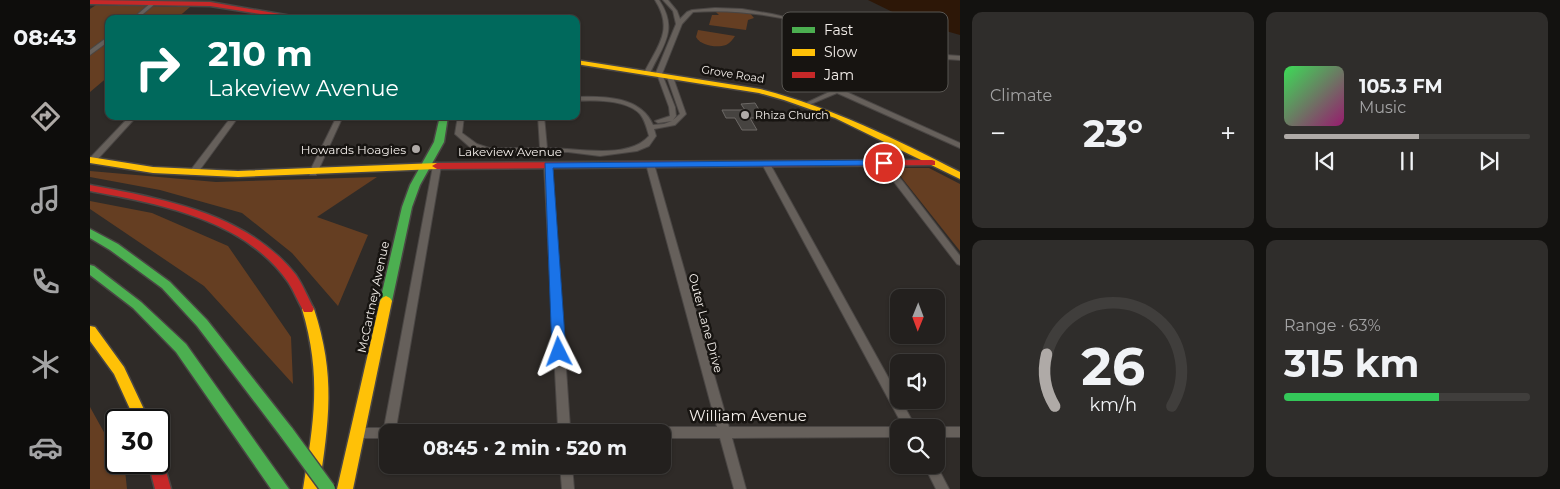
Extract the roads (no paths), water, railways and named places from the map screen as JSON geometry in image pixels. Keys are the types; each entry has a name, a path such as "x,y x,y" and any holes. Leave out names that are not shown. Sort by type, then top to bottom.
{"main road":[{"path":"91,3 198,2 281,15"},
{"name":"Grove Road","path":"580,63 760,91 809,103 960,176"},
{"name":"McCartney Avenue","path":"345,489 407,207 415,185 432,166 443,120"},
{"name":"Lakeview Avenue","path":"91,160 153,170 194,173 314,172 432,166 932,163"},
{"path":"90,188 157,202 217,220 242,233 266,250 286,270 300,291 311,314 320,348 324,384 311,489"},
{"path":"90,233 114,247 166,285 202,323 328,489"},
{"path":"90,270 137,305 181,348 281,489"},
{"path":"90,331 119,371 137,409"},
{"path":"159,474 163,489"}],"street":[{"path":"649,125 672,116 672,107 653,60 667,30 668,20 666,12 657,0"},
{"path":"665,0 675,12 678,24"},
{"path":"139,15 154,3"},
{"path":"670,45 678,24 691,11 707,6 745,4"},
{"path":"666,12 675,12"},
{"path":"667,30 676,31"},
{"path":"90,53 105,41"},
{"path":"660,46 670,45"},
{"path":"653,60 663,62 669,60 673,45 670,45"},
{"path":"649,125 671,125 678,121 683,114 659,75 663,62"},
{"path":"809,103 832,92"},
{"path":"840,92 960,146"},
{"path":"460,120 458,134 474,146 489,150 616,153 646,144 653,136 644,114 638,109 620,102 580,99"},
{"path":"91,160 130,120"},
{"path":"194,173 233,120"},
{"path":"314,172 338,120"},
{"path":"541,120 544,150"},
{"path":"884,163 960,262"},
{"name":"Outer Lane Drive","path":"650,164 740,489"},
{"path":"766,164 905,419"},
{"path":"548,165 564,424"},
{"path":"390,424 432,166"},
{"name":"William Avenue","path":"671,431 890,432"},
{"name":"William Avenue","path":"357,433 379,432"},
{"path":"945,432 960,432"},
{"path":"567,474 568,489"},
{"path":"935,474 943,489"}],"place":[{"name":"Rhiza Church","path":"745,115"},
{"name":"Howards Hoagies","path":"416,149"}]}
